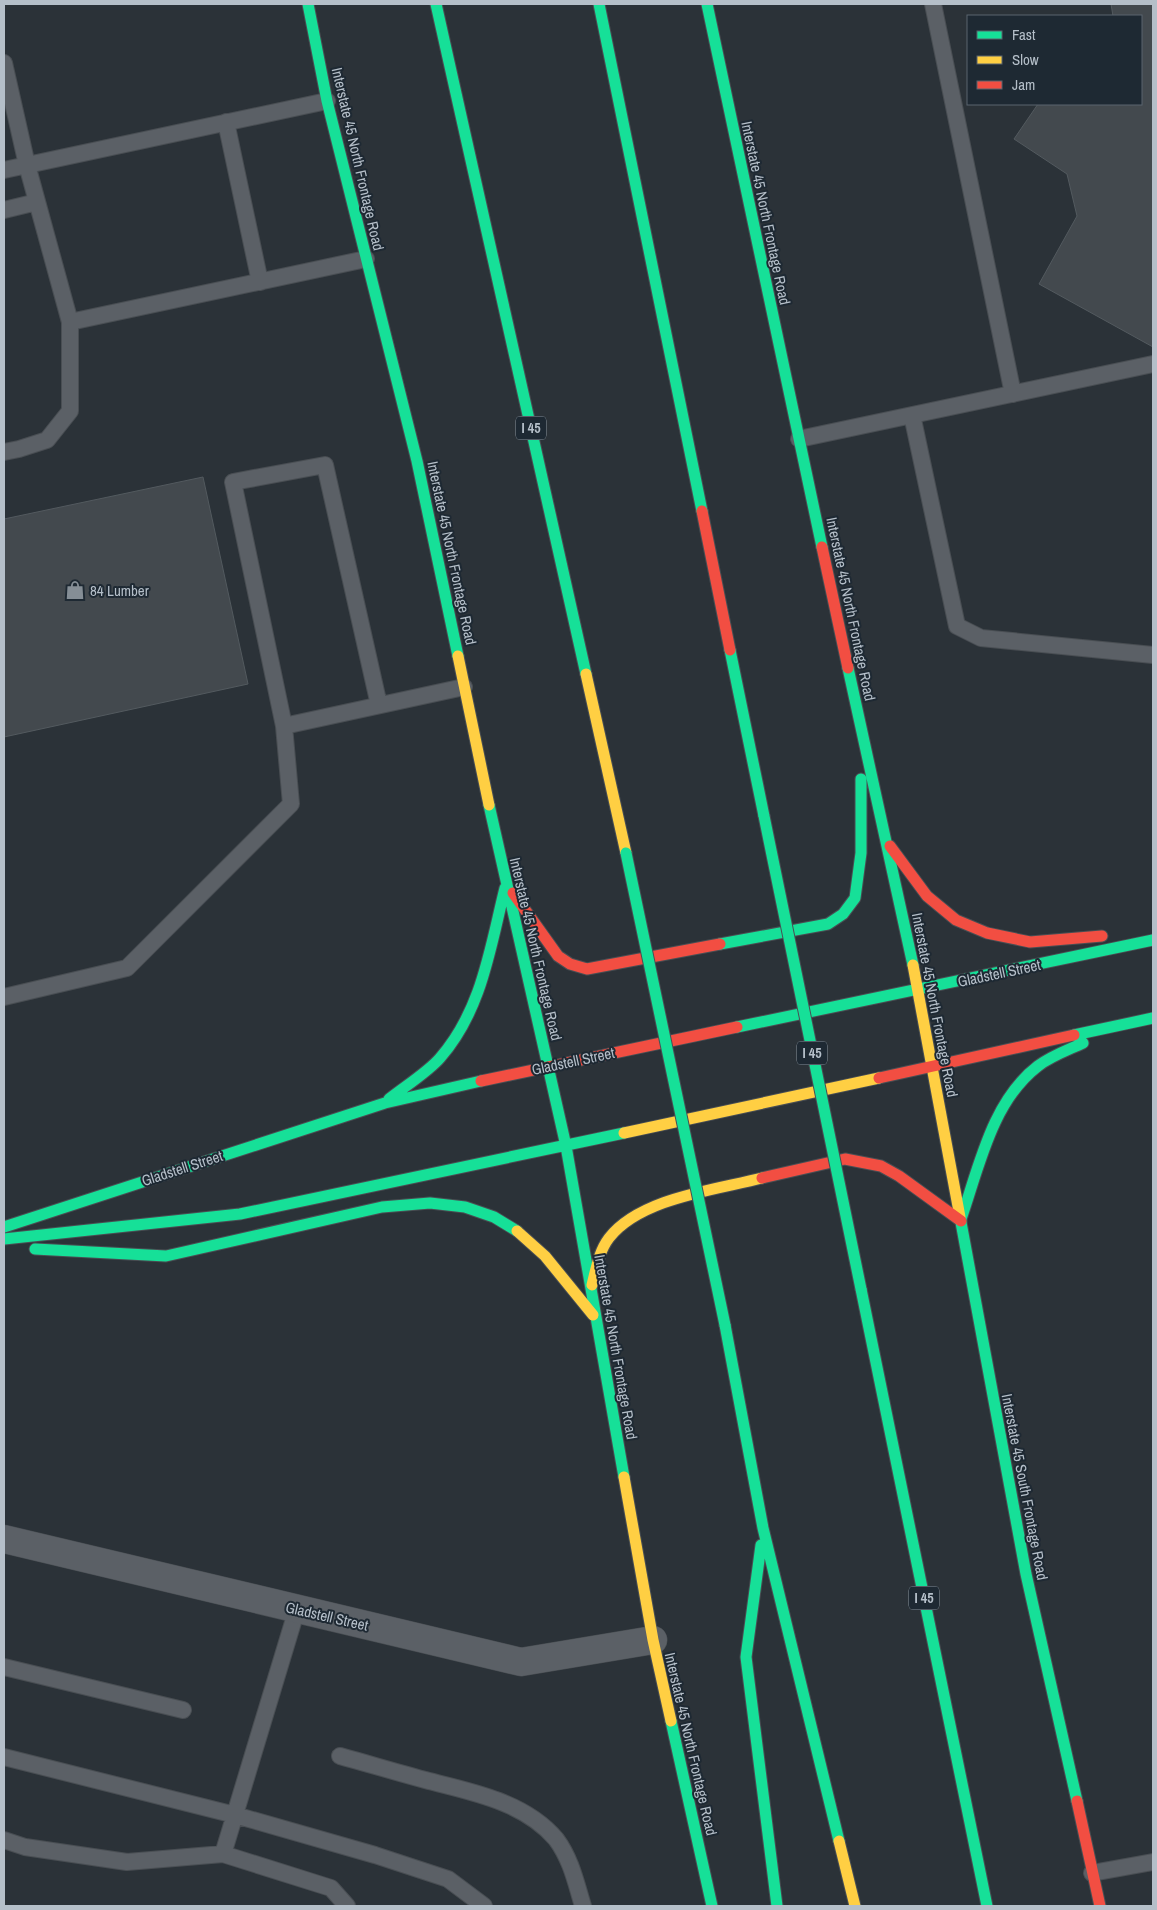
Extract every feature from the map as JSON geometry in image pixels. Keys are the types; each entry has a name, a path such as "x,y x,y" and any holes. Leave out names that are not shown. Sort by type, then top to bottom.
{"main road":[{"name":"Interstate 45 North Frontage Road","path":"308,4 327,100 417,461 506,884 566,1146 590,1291 653,1640 712,1906"},
{"name":"I 45","path":"436,4 626,852 725,1325 763,1528 855,1906"},
{"name":"I 45","path":"598,4 987,1906"},
{"name":"Interstate 45 North Frontage Road","path":"708,4 799,439 918,990 961,1221"},
{"path":"506,884 558,956 570,964 587,969 828,924 843,914 855,898 860,854 861,724"},
{"path":"886,840 928,896 956,920 987,933 1030,942 1153,931"},
{"path":"384,1103 439,1060 465,1023 476,997 506,884"},
{"name":"Gladstell Street","path":"4,1227 384,1103 547,1066 1153,940"},
{"path":"4,1238 240,1214 566,1146 1153,1018"},
{"path":"590,1291 600,1256 610,1238 642,1210 666,1200 844,1159 881,1166 899,1176 961,1221 999,1112 1014,1090 1038,1066 1112,1027"},
{"path":"4,1247 166,1256 382,1207 430,1203 465,1207 494,1217 520,1233 545,1256 595,1317"},
{"name":"Interstate 45 South Frontage Road","path":"961,1221 1026,1574 1092,1873"},
{"path":"763,1528 746,1657 777,1906"},
{"path":"1092,1873 1100,1906"}],"street":[{"name":"Gladstell Street","path":"4,1539 521,1662 653,1640"}],"lane":[{"path":"933,4 1013,394"},
{"path":"4,63 27,165 70,322 70,411 47,440 4,452"},
{"path":"4,170 327,100"},
{"path":"226,122 260,282"},
{"path":"4,210 37,202"},
{"path":"70,322 366,259"},
{"path":"799,439 1153,364"},
{"path":"912,415 957,626 981,638 1153,655"},
{"path":"4,997 127,968 291,804 284,726 233,482 326,465 379,706"},
{"path":"284,726 464,687"},
{"path":"223,1854 297,1609"},
{"path":"4,1668 183,1710"},
{"path":"340,1756 477,1794 519,1810 540,1825 560,1846 573,1869 583,1906"},
{"path":"4,1757 235,1815 375,1855 448,1879 484,1906"},
{"path":"4,1840 25,1847 127,1862 223,1854 331,1888 347,1906"},
{"path":"1092,1873 1153,1862"}],"building":[{"path":"1111,4 1153,4 1153,347 1039,284 1077,216 1067,174 1014,139 1037,105 1142,105 1142,15 1113,15"},
{"path":"203,477 248,684 4,737 4,519"}],"traffic: fast":[{"path":"308,4 327,101 417,461 458,656"},
{"path":"436,4 586,674"},
{"path":"599,4 702,511"},
{"path":"707,4 822,547"},
{"path":"730,650 764,816"},
{"path":"848,668 913,965"},
{"path":"720,944 828,924 843,914 855,898 861,853 861,779"},
{"path":"489,805 566,1146 624,1477"},
{"path":"764,816 861,1289"},
{"path":"626,853 725,1325"},
{"path":"389,1099 423,1074 440,1058 466,1020 483,978 505,888"},
{"path":"737,1027 1153,940"},
{"path":"1074,1035 1153,1018"},
{"path":"961,1219 989,1136 1009,1097 1022,1080 1043,1062 1083,1043"},
{"path":"4,1227 385,1103 481,1081"},
{"path":"4,1239 240,1214 624,1133"},
{"path":"35,1249 166,1256 382,1207 430,1203 465,1207 494,1217 517,1231"},
{"path":"960,1217 1026,1574 1077,1801"},
{"path":"861,1289 987,1906"},
{"path":"725,1325 763,1528 839,1841"},
{"path":"761,1545 746,1657 777,1906"},
{"path":"671,1721 712,1906"}],"traffic: slow":[{"path":"458,656 489,805"},
{"path":"586,674 626,853"},
{"path":"913,965 960,1217"},
{"path":"624,1133 879,1078"},
{"path":"592,1285 598,1260 609,1238 623,1224 639,1213 701,1192 762,1178"},
{"path":"517,1231 545,1256 593,1315"},
{"path":"624,1477 653,1640 671,1721"},
{"path":"839,1841 855,1906"}],"traffic: jam":[{"path":"702,511 730,650"},
{"path":"822,547 848,668"},
{"path":"890,846 927,896 956,920 987,933 1030,942 1102,936"},
{"path":"513,893 558,956 570,964 587,969 720,944"},
{"path":"481,1081 737,1027"},
{"path":"879,1078 1074,1035"},
{"path":"762,1178 845,1159 881,1166 899,1176 961,1221"},
{"path":"1077,1801 1100,1906"}],"place":[{"name":"84 Lumber","path":"75,590"}]}
